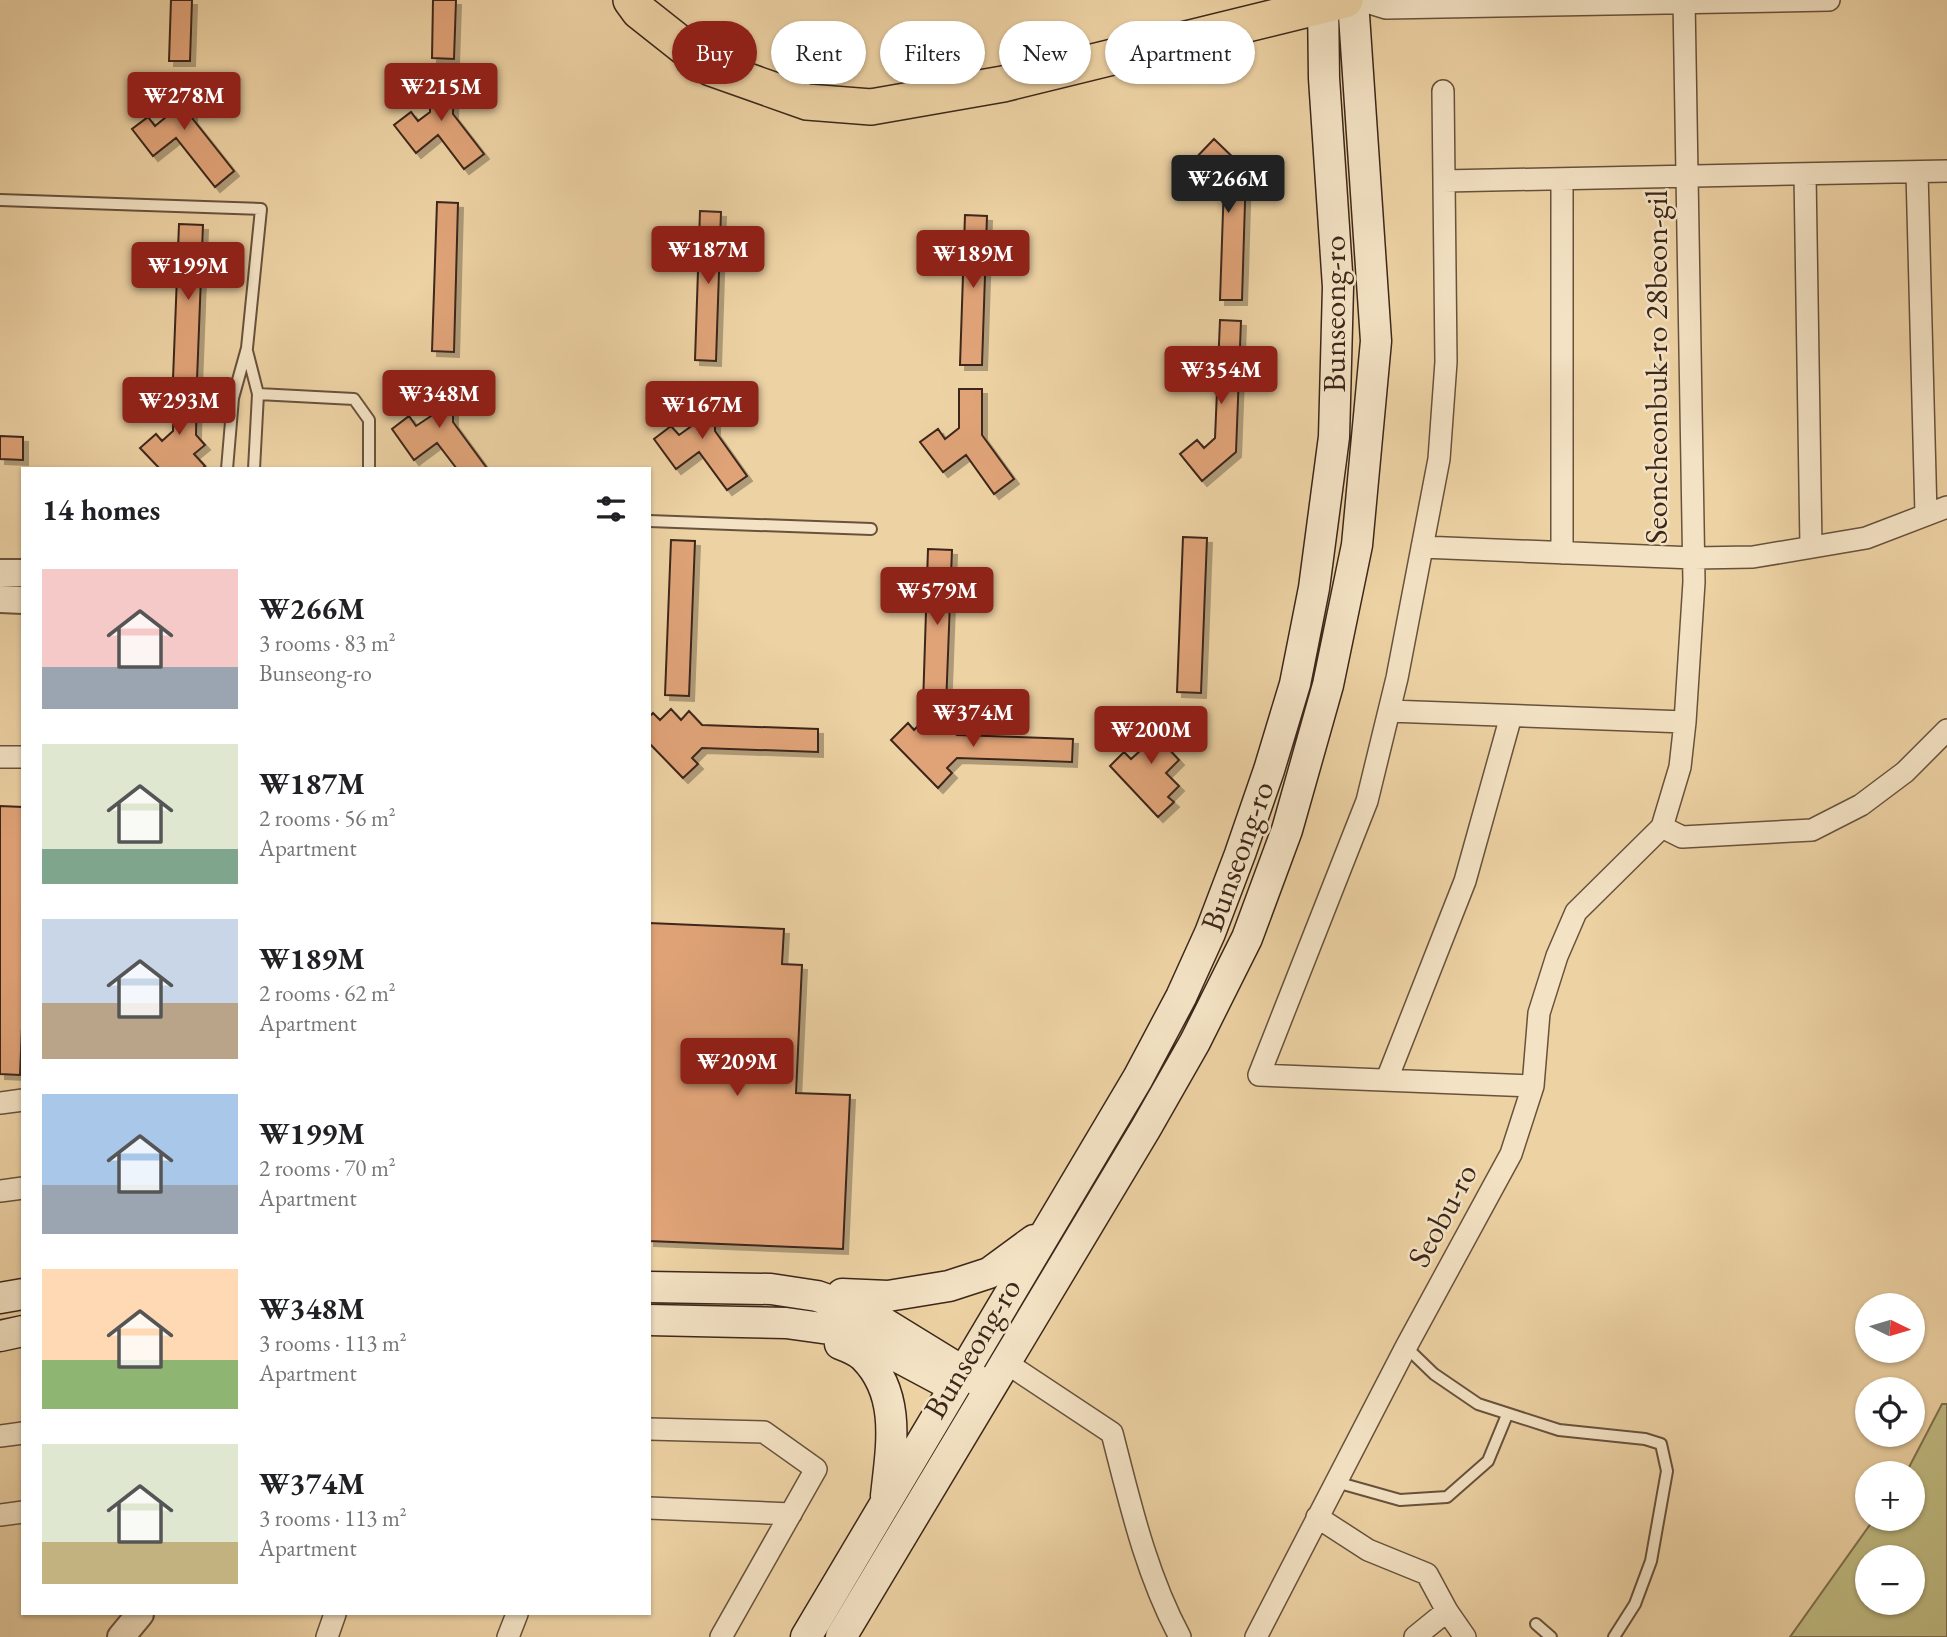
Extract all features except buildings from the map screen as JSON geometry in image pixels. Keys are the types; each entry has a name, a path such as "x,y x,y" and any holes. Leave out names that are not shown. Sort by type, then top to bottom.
{"highway":[{"path":"631,0 639,11 711,68 807,102 871,107 1003,83 1336,1"}],"main road":[{"name":"Bunseong-ro","path":"806,1637 1138,1078 1181,998 1210,933 1269,770 1294,684 1314,588 1334,437 1338,287 1324,78 1336,1"},
{"name":"Bunseong-ro","path":"841,1637 1195,1042 1247,938 1287,830 1328,685 1357,545 1376,341 1336,1"},
{"path":"651,1287 771,1289 888,1296 949,1286 989,1273 1045,1232"},
{"path":"771,1289 817,1296 871,1315 985,1396"},
{"path":"0,1298 21,1294"},
{"path":"651,1320 786,1323 851,1332 958,1379"},
{"path":"806,1326 862,1355 879,1377 891,1408 891,1442 884,1506"},
{"path":"0,1336 21,1331"}],"street":[{"path":"1360,0 1386,8 1829,0"},
{"path":"1684,1 1687,177"},
{"path":"1443,91 1446,362 1439,459 1367,801 1259,1075 1533,1086"},
{"name":"Seoncheonbuk-ro 28beon-gil","path":"1444,181 1947,171"},
{"path":"1917,172 1926,515"},
{"path":"1805,174 1811,547"},
{"name":"Seoncheonbuk-ro 28beon-gil","path":"1422,547 1694,558 1687,177"},
{"path":"1562,179 1562,553"},
{"path":"1947,507 1866,538 1753,557 1694,558 1685,722 1679,767 1662,827 1682,837 1812,830 1861,805 1905,772 1947,730"},
{"path":"0,573 21,573"},
{"path":"0,599 21,600"},
{"path":"1388,711 1685,722"},
{"path":"1387,1079 1465,881 1511,716"},
{"path":"0,757 21,757"},
{"name":"Seobu-ro","path":"1256,1637 1406,1347 1511,1154 1533,1086 1539,1013 1557,956 1576,912 1662,827"},
{"path":"0,1102 21,1100"},
{"path":"0,1191 21,1188"},
{"path":"1005,1362 1112,1433 1138,1530 1164,1607 1180,1637"},
{"path":"651,1429 764,1433 816,1469 721,1637"},
{"path":"0,1436 21,1433"},
{"path":"651,1508 791,1514"},
{"path":"0,1515 21,1512"},
{"path":"1317,1517 1368,1550 1427,1574 1465,1637"},
{"path":"1415,1637 1447,1611"},
{"path":"104,1637 121,1615"},
{"path":"121,1637 139,1615"},
{"path":"327,1637 335,1615"},
{"path":"508,1637 517,1615"}],"lane":[{"path":"0,200 261,209 247,348 233,398 227,467"},
{"path":"247,348 258,394 254,467"},
{"path":"258,394 354,399 369,420 369,467"},
{"path":"651,521 870,529"},
{"path":"1406,1347 1434,1374 1478,1404 1559,1430 1645,1439 1661,1444 1667,1471 1651,1560 1634,1604 1614,1637"},
{"path":"1336,1482 1400,1500 1447,1497 1488,1461 1507,1415"},
{"path":"1536,1624 1551,1637"}],"shaded area":[{"path":"1942,1404 1947,1404 1947,1637 1790,1637 1855,1546 1855,1615 1925,1615 1925,1545 1855,1545 1865,1531 1925,1531 1925,1461 1912,1461 1920,1447 1925,1447 1925,1437"}]}
